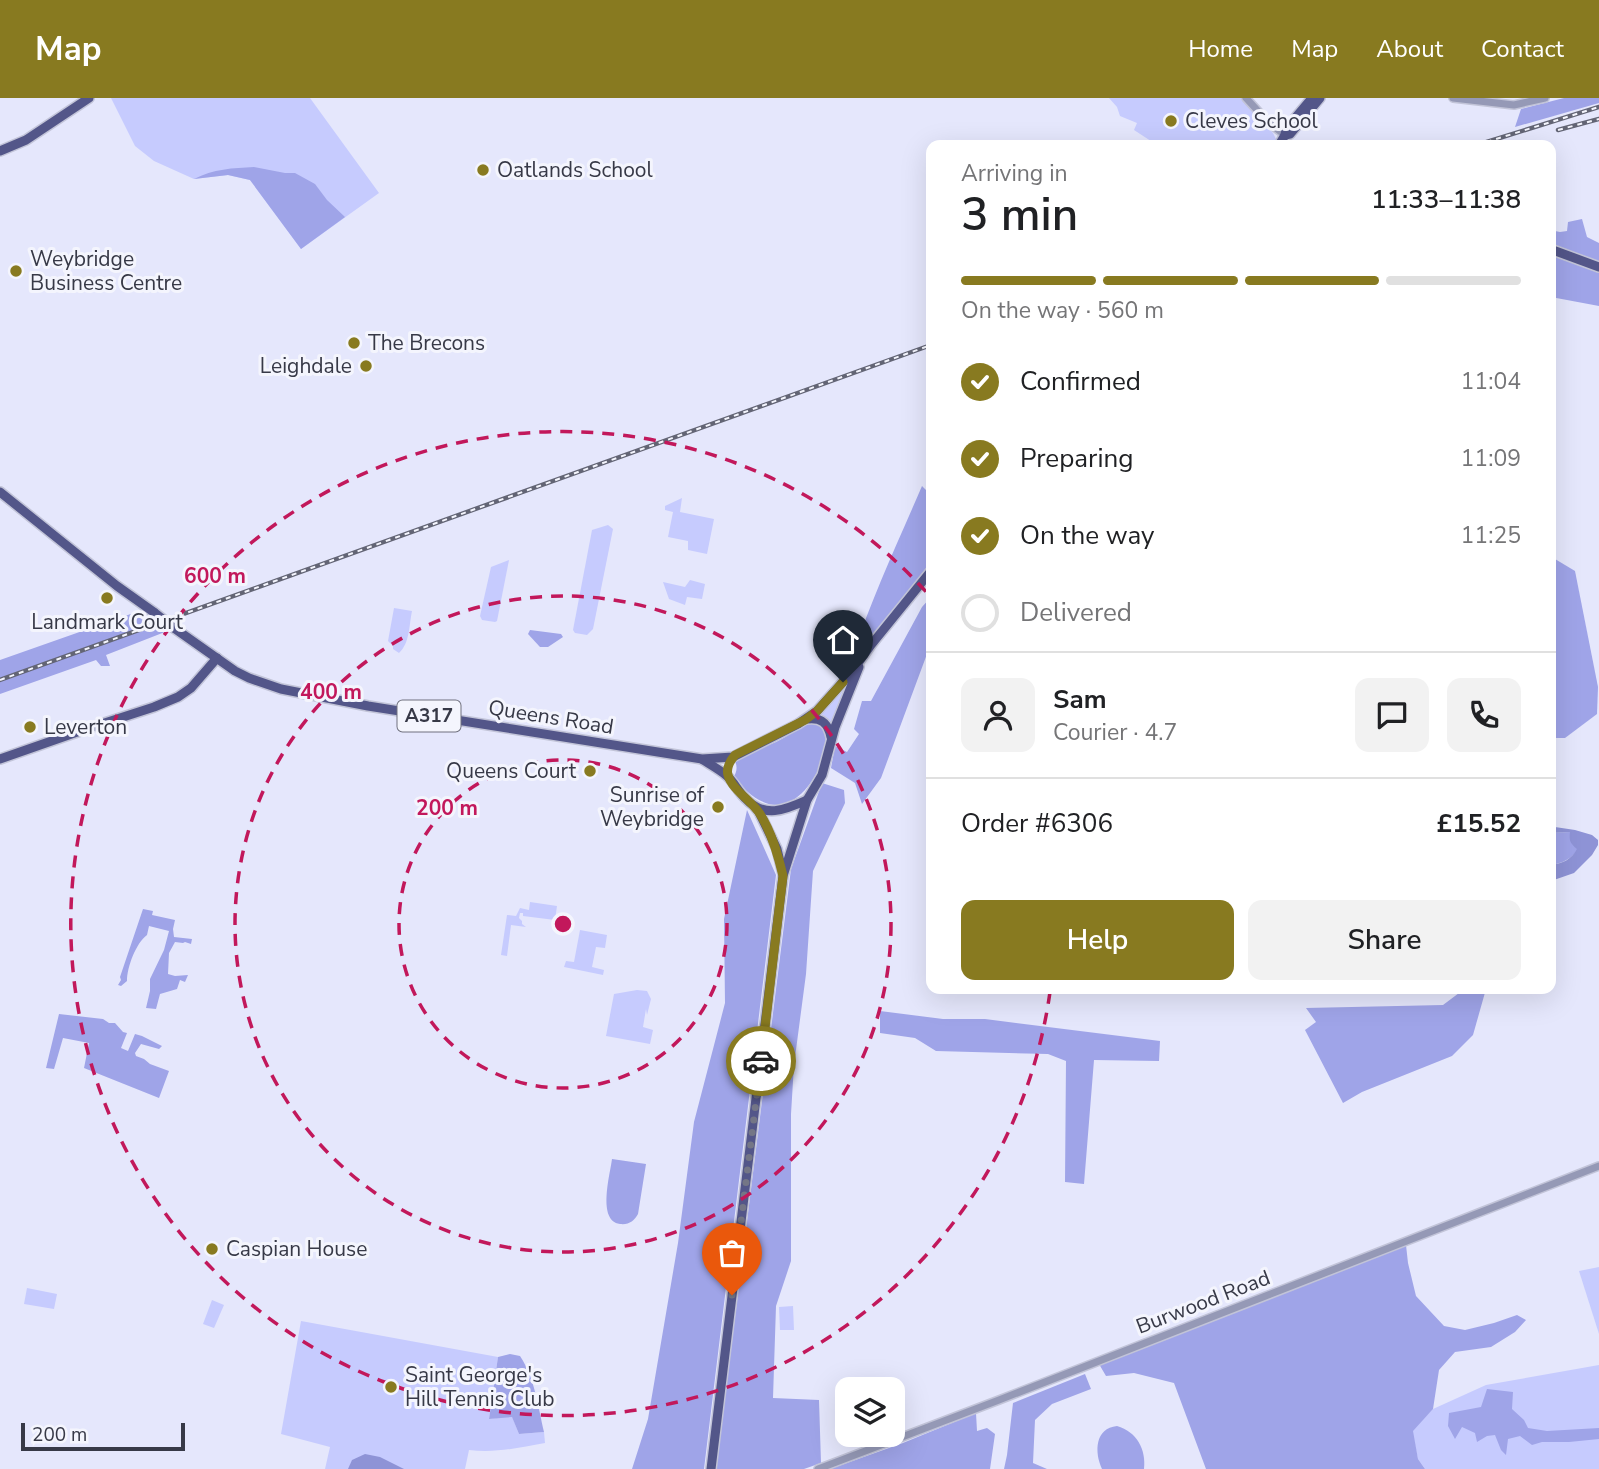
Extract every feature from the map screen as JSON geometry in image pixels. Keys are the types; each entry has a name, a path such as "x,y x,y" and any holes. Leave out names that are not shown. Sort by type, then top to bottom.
{"main road":[{"path":"0,151 26,141 89,98"},
{"path":"1282,140 1286,129 1312,98"},
{"path":"1285,135 1290,134 1320,98"},
{"path":"1556,251 1599,267"},
{"name":"Queens Road","path":"0,492 117,586 217,659 256,681 327,699 702,759"},
{"name":"A317","path":"702,759 733,757 805,720 817,711 926,577"},
{"name":"A317","path":"807,800 822,775 831,740 864,656"},
{"path":"0,759 178,697 191,688 217,659"},
{"path":"843,682 847,682 851,688"},
{"path":"805,720 816,718 825,722 831,740"},
{"path":"729,777 729,765 733,757"},
{"name":"A317","path":"702,759 729,777 754,806"},
{"path":"754,806 762,810 776,811 807,800"},
{"path":"711,1469 783,876 807,800"},
{"path":"754,806 777,849 783,876"}],"street":[{"path":"1246,98 1269,123 1285,135"},
{"path":"1453,98 1514,105 1545,98"},
{"name":"Burwood Road","path":"818,1469 1012,1396 1599,1166"}],"shaded area":[{"path":"111,98 310,98 379,193 301,249 250,180 228,175 194,179 154,161 135,146"},
{"name":"Cleves School","path":"1109,98 1241,98 1276,139 1149,140 1134,130 1137,123 1120,116 1117,107"},
{"path":"1564,98 1599,98 1599,103 1515,127 1521,109"},
{"path":"254,167 295,173 315,184 345,217 301,249 250,180 228,175 194,179 216,171"},
{"path":"1582,219 1587,237 1599,243 1599,306 1556,298 1556,231 1567,231 1568,222"},
{"path":"922,486 926,490 926,568 853,655"},
{"path":"682,498 680,512 714,519 707,554 688,550 688,541 668,537 673,512 665,510 665,506"},
{"path":"608,525 613,529 593,629 587,635 575,633 573,630 592,530"},
{"path":"509,560 497,621 482,620 480,616 491,567"},
{"path":"1556,560 1575,571 1598,687 1597,714 1565,738 1556,738"},
{"path":"690,580 705,584 702,599 687,597 685,605 669,599 663,582 685,587"},
{"path":"926,603 926,657 881,778 862,804 855,783 831,768 835,746 847,752 859,734 854,729 862,701 871,701"},
{"path":"394,608 412,611 407,639 399,653 388,641"},
{"path":"142,610 170,630 106,655 110,666 101,666 96,660 0,694 0,660"},
{"path":"530,630 561,634 563,637 548,647 540,647 528,634"},
{"path":"846,684 848,685 833,728 817,716"},
{"path":"816,723 824,728 826,738 821,763 808,786 790,802 779,805 765,803 733,778 736,769 734,759"},
{"path":"822,783 844,790 845,803 813,871 806,974 794,1065 791,1114 791,1261 776,1306 773,1398 819,1400 821,1463 804,1469 716,1469 791,869"},
{"path":"747,810 776,875 704,1469 632,1469 648,1419 678,1243 694,1122 725,1003 724,919"},
{"path":"1556,827 1592,835 1598,840 1598,845 1574,873 1556,879 1556,864 1572,856 1577,849 1570,842 1570,832 1556,833"},
{"path":"1570,832 1578,849 1566,860 1556,864 1556,833"},
{"path":"530,902 557,906 555,920 523,916 523,913 520,913 519,918 526,927 511,925 507,956 501,955 507,915 516,916 520,908 529,910"},
{"path":"143,909 153,911 152,915 175,920 174,937 192,939 191,944 175,942 169,953 168,974 188,975 185,982 180,980 177,989 160,994 156,1009 146,1008 150,979 164,950 169,931 149,926 147,935 133,956 127,981 121,986 118,985"},
{"path":"580,930 607,935 605,948 596,947 592,967 604,970 603,975 564,967 566,961 574,962"},
{"path":"647,991 651,999 643,1027 653,1030 650,1044 606,1036 614,994"},
{"path":"1458,994 1485,994 1473,1035 1452,1056 1362,1092 1343,1103 1305,1030 1316,1022 1306,1008 1443,1005"},
{"path":"880,1011 943,1019 985,1019 1160,1041 1159,1061 1094,1060 1084,1184 1065,1182 1066,1061 1048,1054 936,1051 915,1038 880,1033"},
{"path":"59,1014 115,1023 127,1033 121,1048 128,1051 135,1034 162,1046 159,1049 141,1044 135,1053 150,1064 169,1071 159,1098 84,1068 89,1043 63,1038 54,1069 46,1068"},
{"path":"612,1159 646,1164 638,1214 633,1221 626,1224 613,1221 607,1206"},
{"path":"1406,1245 1416,1296 1444,1326 1465,1330 1517,1315 1526,1320 1515,1332 1491,1347 1455,1352 1439,1370 1433,1409 1413,1431 1418,1459 1425,1469 1206,1469 1174,1383 1134,1373 1106,1376 1099,1364"},
{"path":"1599,1267 1599,1334 1579,1271"},
{"path":"27,1288 57,1294 54,1309 24,1304"},
{"path":"212,1300 224,1305 214,1328 203,1324"},
{"path":"793,1306 794,1330 780,1330 779,1307"},
{"name":"Saint George's Hill Tennis Club","path":"301,1321 498,1357 489,1419 512,1416 519,1434 544,1432 545,1443 498,1450 469,1450 465,1469 325,1469 330,1447 281,1434"},
{"path":"510,1354 520,1356 529,1374 544,1432 519,1434 512,1417 489,1419 498,1357"},
{"path":"1599,1365 1599,1469 1425,1469 1418,1459 1412,1431 1433,1409 1486,1385"},
{"path":"1085,1374 1091,1389 1052,1404 1035,1420 1033,1463 1047,1469 1004,1469 1013,1403"},
{"path":"1487,1389 1513,1392 1512,1409 1528,1428 1547,1431 1599,1428 1599,1439 1532,1445 1520,1436 1508,1439 1506,1455 1495,1435 1477,1442 1475,1433 1462,1427 1455,1439 1448,1426 1449,1413 1481,1407"},
{"path":"976,1413 977,1431 987,1428 995,1434 990,1469 830,1469 892,1447 905,1447 905,1442"},
{"path":"1117,1426 1130,1432 1139,1442 1144,1469 1102,1469 1097,1448 1100,1436 1104,1431"},
{"path":"365,1454 380,1457 404,1469 348,1469 352,1460"}],"railway":[{"path":"1493,140 1599,107"},
{"path":"1558,130 1599,119"},
{"path":"0,680 926,347"}],"way so far":[{"path":"732,1295 761,1061"}],"place":[{"name":"Cleves School","path":"1171,121"},
{"name":"Oatlands School","path":"483,170"},
{"name":"Weybridge Business Centre","path":"16,271"},
{"name":"The Brecons","path":"354,343"},
{"name":"Leighdale","path":"366,366"},
{"name":"Landmark Court","path":"107,598"},
{"name":"Leverton","path":"30,727"},
{"name":"Queens Court","path":"590,771"},
{"name":"Sunrise of Weybridge","path":"718,807"},
{"name":"Caspian House","path":"212,1249"},
{"name":"Saint George's Hill Tennis Club","path":"391,1387"}],"route":[{"path":"761,1061 783,876 777,849 759,812 729,777 729,765 735,755 805,720 817,711 843,682"}]}
